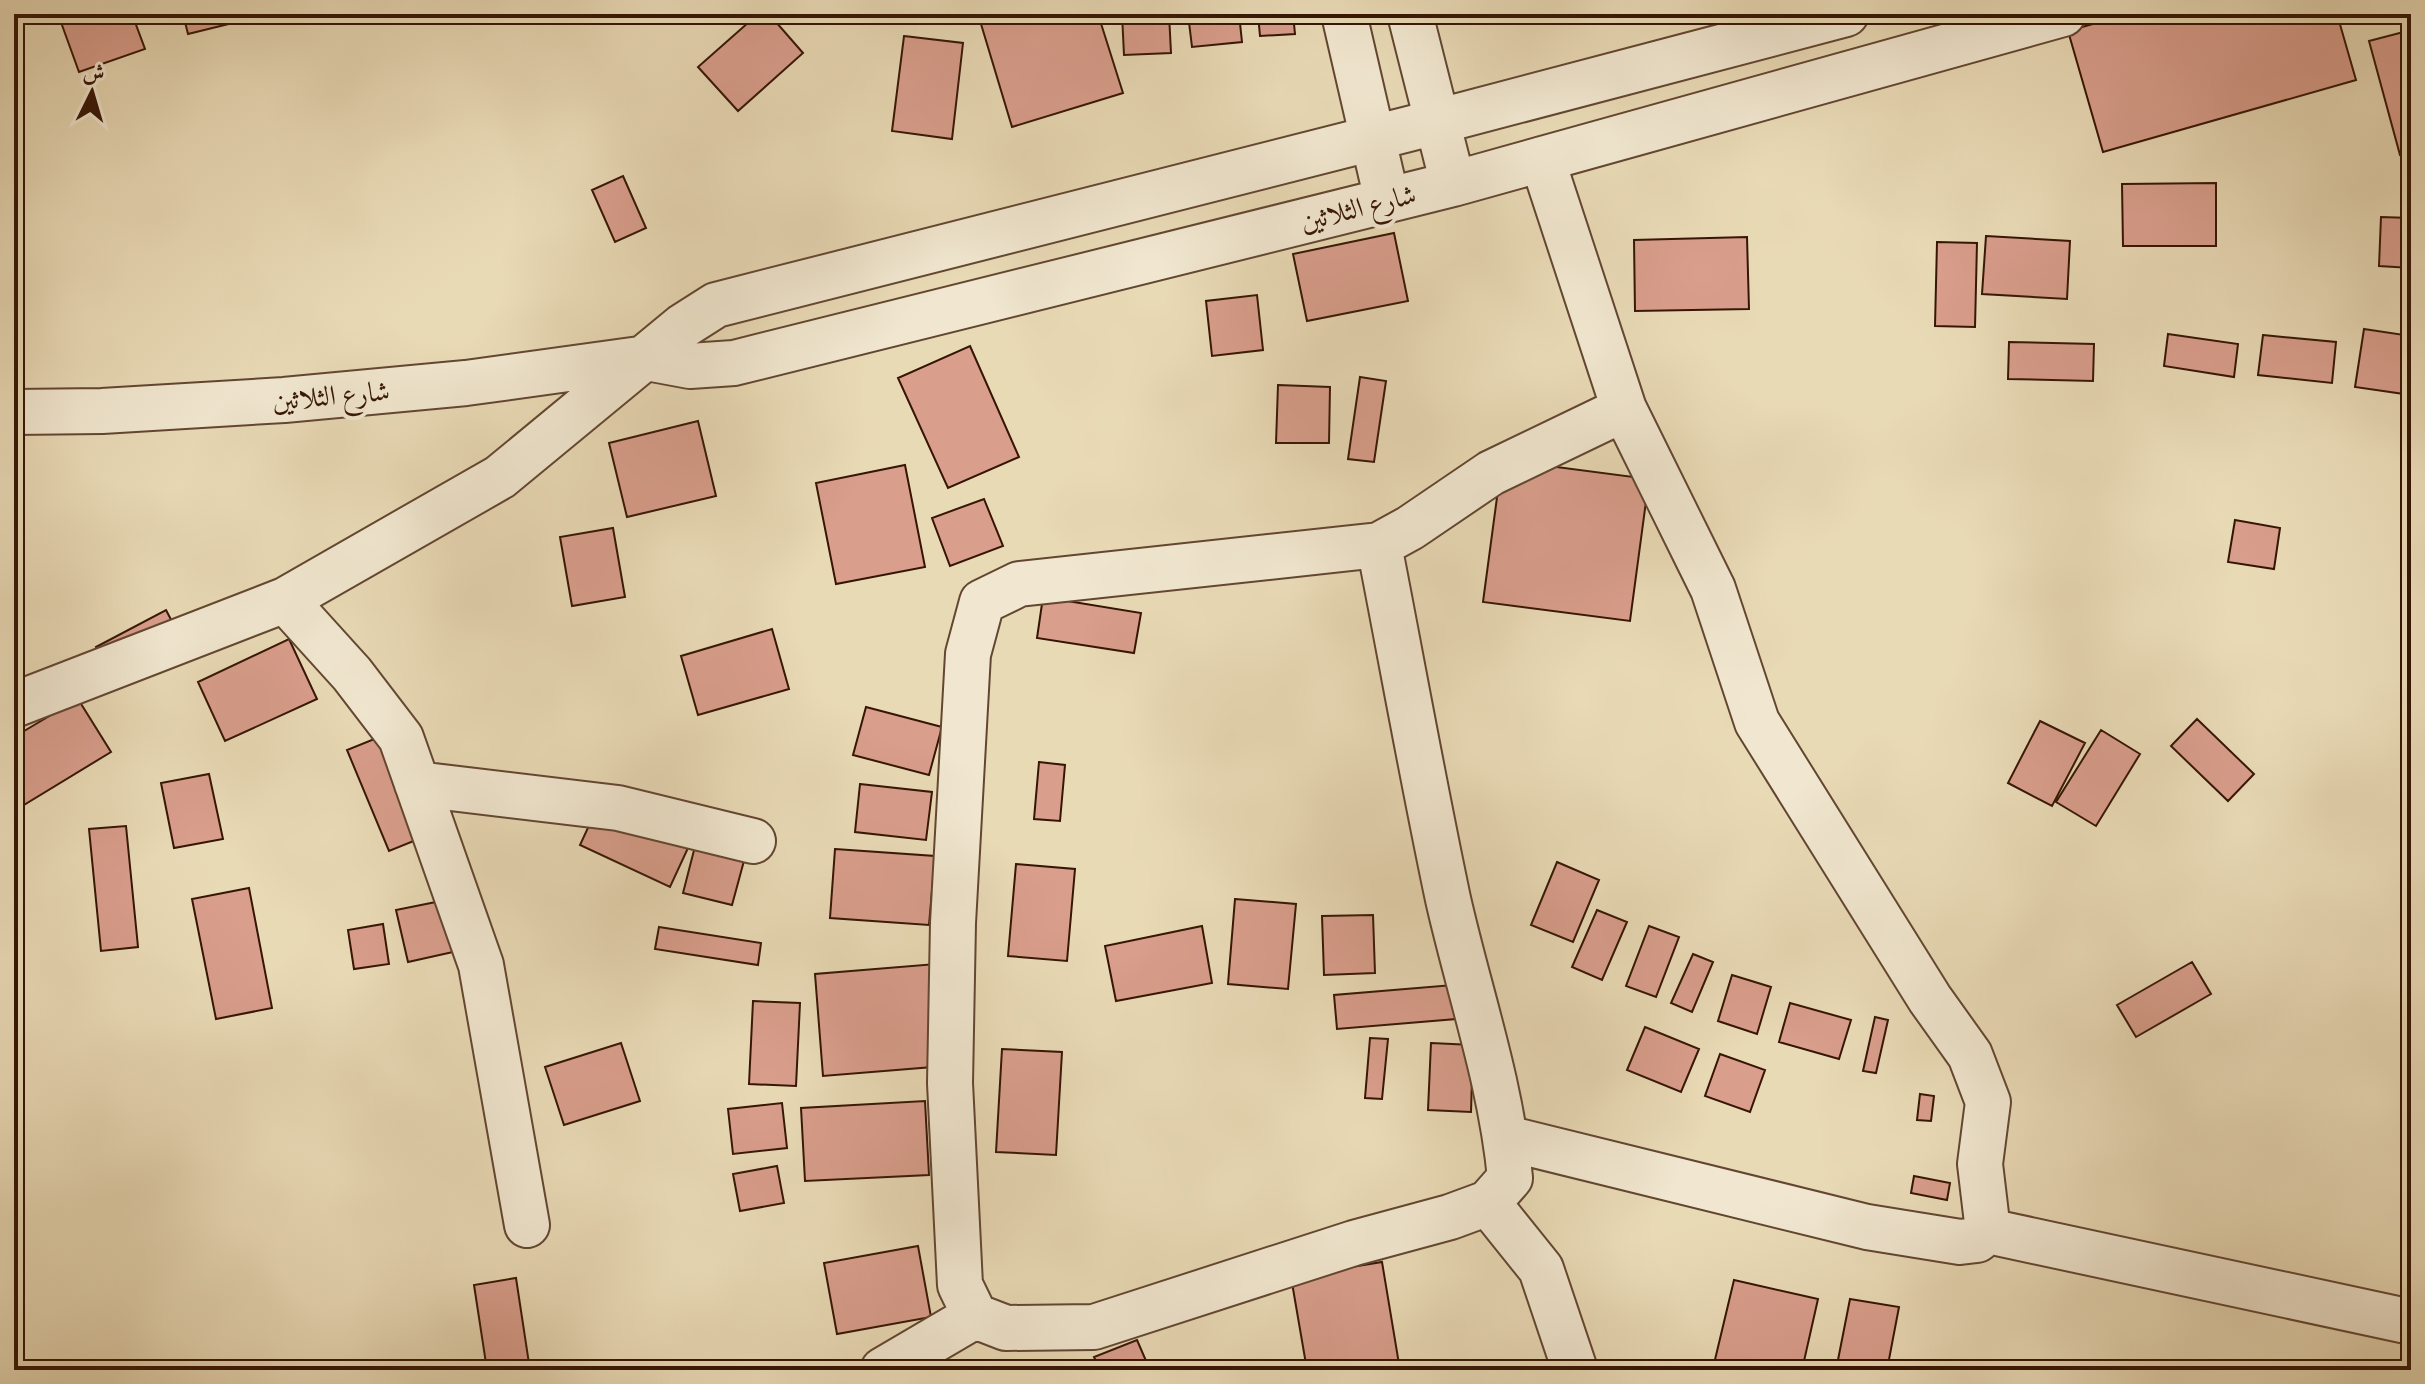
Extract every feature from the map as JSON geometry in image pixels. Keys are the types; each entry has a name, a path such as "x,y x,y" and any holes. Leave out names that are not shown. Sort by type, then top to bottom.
{"street":[{"path":"1344,14 1387,200"},
{"path":"1410,14 1453,184"},
{"path":"14,705 285,600 500,477 683,326 716,305 1846,14"},
{"name":"شارع الثلاثين","path":"14,412 102,411 284,400 466,383 647,358 690,366 734,363 1453,184 2063,14"},
{"path":"1542,159 1624,409 1713,589 1757,722 1930,999 1970,1055 1988,1102 1980,1164 1988,1231"},
{"path":"1379,545 1449,901 1490,1056 1506,1138 1510,1178 1488,1203 1450,1217 1354,1243 1094,1327 1006,1328 975,1316 960,1285 950,1083 953,923 968,654 982,602 1019,584 1379,545 1410,528 1491,473 1624,409"},
{"path":"285,600 352,674 401,738 481,965 527,1225"},
{"path":"417,784 618,808 753,841"},
{"path":"1506,1138 1867,1227 1960,1242 1977,1240 1988,1231"},
{"path":"1488,1203 1541,1269 1575,1370"},
{"path":"1988,1231 2411,1322"},
{"path":"883,1370 975,1316"}],"building":[{"path":"58,14 132,14 145,49 79,72"},
{"path":"183,14 244,14 245,20 188,34"},
{"path":"758,14 769,14 803,53 738,111 698,67"},
{"path":"978,14 1098,14 1123,93 1012,127"},
{"path":"1122,14 1169,14 1171,53 1124,55"},
{"path":"1188,14 1239,14 1242,42 1192,47"},
{"path":"1258,14 1293,14 1295,34 1260,36"},
{"path":"2128,14 2337,14 2356,80 2103,152 2068,31"},
{"path":"2411,30 2411,152 2400,155 2369,41"},
{"path":"904,36 963,43 952,139 892,131"},
{"path":"623,176 646,228 615,242 592,190"},
{"path":"2216,183 2216,246 2123,246 2122,184"},
{"path":"2381,217 2411,218 2411,268 2379,266"},
{"path":"1394,233 1408,301 1307,321 1293,254"},
{"path":"1986,236 2070,241 2067,299 1982,294"},
{"path":"1747,237 1749,309 1635,311 1634,240"},
{"path":"1937,242 1977,243 1975,327 1935,326"},
{"path":"1257,295 1263,350 1212,356 1206,301"},
{"path":"2364,329 2411,336 2411,395 2355,387"},
{"path":"2168,334 2238,344 2234,377 2164,366"},
{"path":"2263,335 2336,342 2332,383 2258,375"},
{"path":"2009,342 2094,344 2093,381 2008,379"},
{"path":"970,346 1019,457 948,488 898,378"},
{"path":"1360,377 1386,381 1374,462 1348,459"},
{"path":"1278,385 1330,387 1329,443 1276,443"},
{"path":"698,421 716,496 627,517 609,443"},
{"path":"1502,460 1649,479 1630,621 1483,602"},
{"path":"905,465 925,567 836,584 816,483"},
{"path":"984,499 1003,546 950,566 932,518"},
{"path":"2235,520 2280,528 2274,569 2228,562"},
{"path":"613,528 625,597 572,606 560,537"},
{"path":"1043,597 1141,613 1134,653 1037,638"},
{"path":"166,610 179,635 110,672 96,647"},
{"path":"772,629 789,689 698,715 681,656"},
{"path":"289,639 317,699 225,741 198,682"},
{"path":"78,699 111,752 14,811 14,737"},
{"path":"866,707 942,727 929,775 853,755"},
{"path":"2197,719 2254,774 2228,801 2171,746"},
{"path":"2040,721 2085,743 2052,806 2008,783"},
{"path":"399,729 441,830 389,851 347,750"},
{"path":"2101,730 2140,754 2096,826 2056,802"},
{"path":"1039,762 1065,765 1060,821 1034,819"},
{"path":"209,774 223,839 174,848 161,783"},
{"path":"860,784 932,792 926,840 855,832"},
{"path":"598,806 688,848 670,887 580,845"},
{"path":"701,823 751,835 732,905 683,893"},
{"path":"126,826 138,947 101,951 89,829"},
{"path":"835,849 935,856 929,925 830,918"},
{"path":"1557,862 1599,880 1573,942 1531,925"},
{"path":"1016,864 1075,869 1067,961 1008,956"},
{"path":"249,888 272,1008 216,1019 192,899"},
{"path":"1235,899 1296,904 1288,989 1228,984"},
{"path":"441,901 453,952 408,962 396,910"},
{"path":"1597,910 1627,922 1602,980 1572,967"},
{"path":"1373,915 1375,973 1324,975 1322,916"},
{"path":"383,924 389,964 354,969 348,930"},
{"path":"1202,926 1212,983 1116,1001 1105,946"},
{"path":"1649,926 1679,937 1656,997 1626,986"},
{"path":"659,927 761,943 758,965 655,949"},
{"path":"1693,954 1713,962 1692,1012 1671,1003"},
{"path":"2192,962 2211,994 2136,1037 2117,1005"},
{"path":"936,964 945,1066 823,1076 815,974"},
{"path":"1732,975 1771,987 1757,1034 1718,1021"},
{"path":"1465,984 1468,1018 1337,1029 1334,995"},
{"path":"753,1001 800,1003 796,1086 749,1084"},
{"path":"1790,1003 1851,1020 1839,1059 1779,1042"},
{"path":"1875,1017 1888,1020 1876,1073 1863,1071"},
{"path":"1645,1027 1699,1049 1681,1092 1627,1070"},
{"path":"1370,1038 1388,1039 1382,1099 1365,1098"},
{"path":"621,1043 640,1101 564,1125 545,1067"},
{"path":"1431,1043 1473,1045 1471,1112 1428,1110"},
{"path":"1002,1049 1062,1052 1056,1155 996,1152"},
{"path":"1720,1054 1765,1070 1750,1112 1705,1096"},
{"path":"1920,1094 1934,1096 1931,1121 1917,1120"},
{"path":"925,1101 929,1175 805,1181 801,1108"},
{"path":"782,1103 787,1148 733,1154 728,1109"},
{"path":"777,1166 784,1203 740,1211 733,1174"},
{"path":"1914,1176 1950,1183 1947,1200 1911,1193"},
{"path":"918,1246 931,1317 837,1334 824,1263"},
{"path":"1382,1262 1400,1370 1307,1370 1291,1277"},
{"path":"516,1278 530,1370 487,1370 474,1285"},
{"path":"1734,1280 1818,1299 1802,1370 1713,1368"},
{"path":"1850,1299 1899,1307 1887,1370 1836,1370"},
{"path":"1137,1340 1150,1370 1100,1370 1094,1357"}]}
